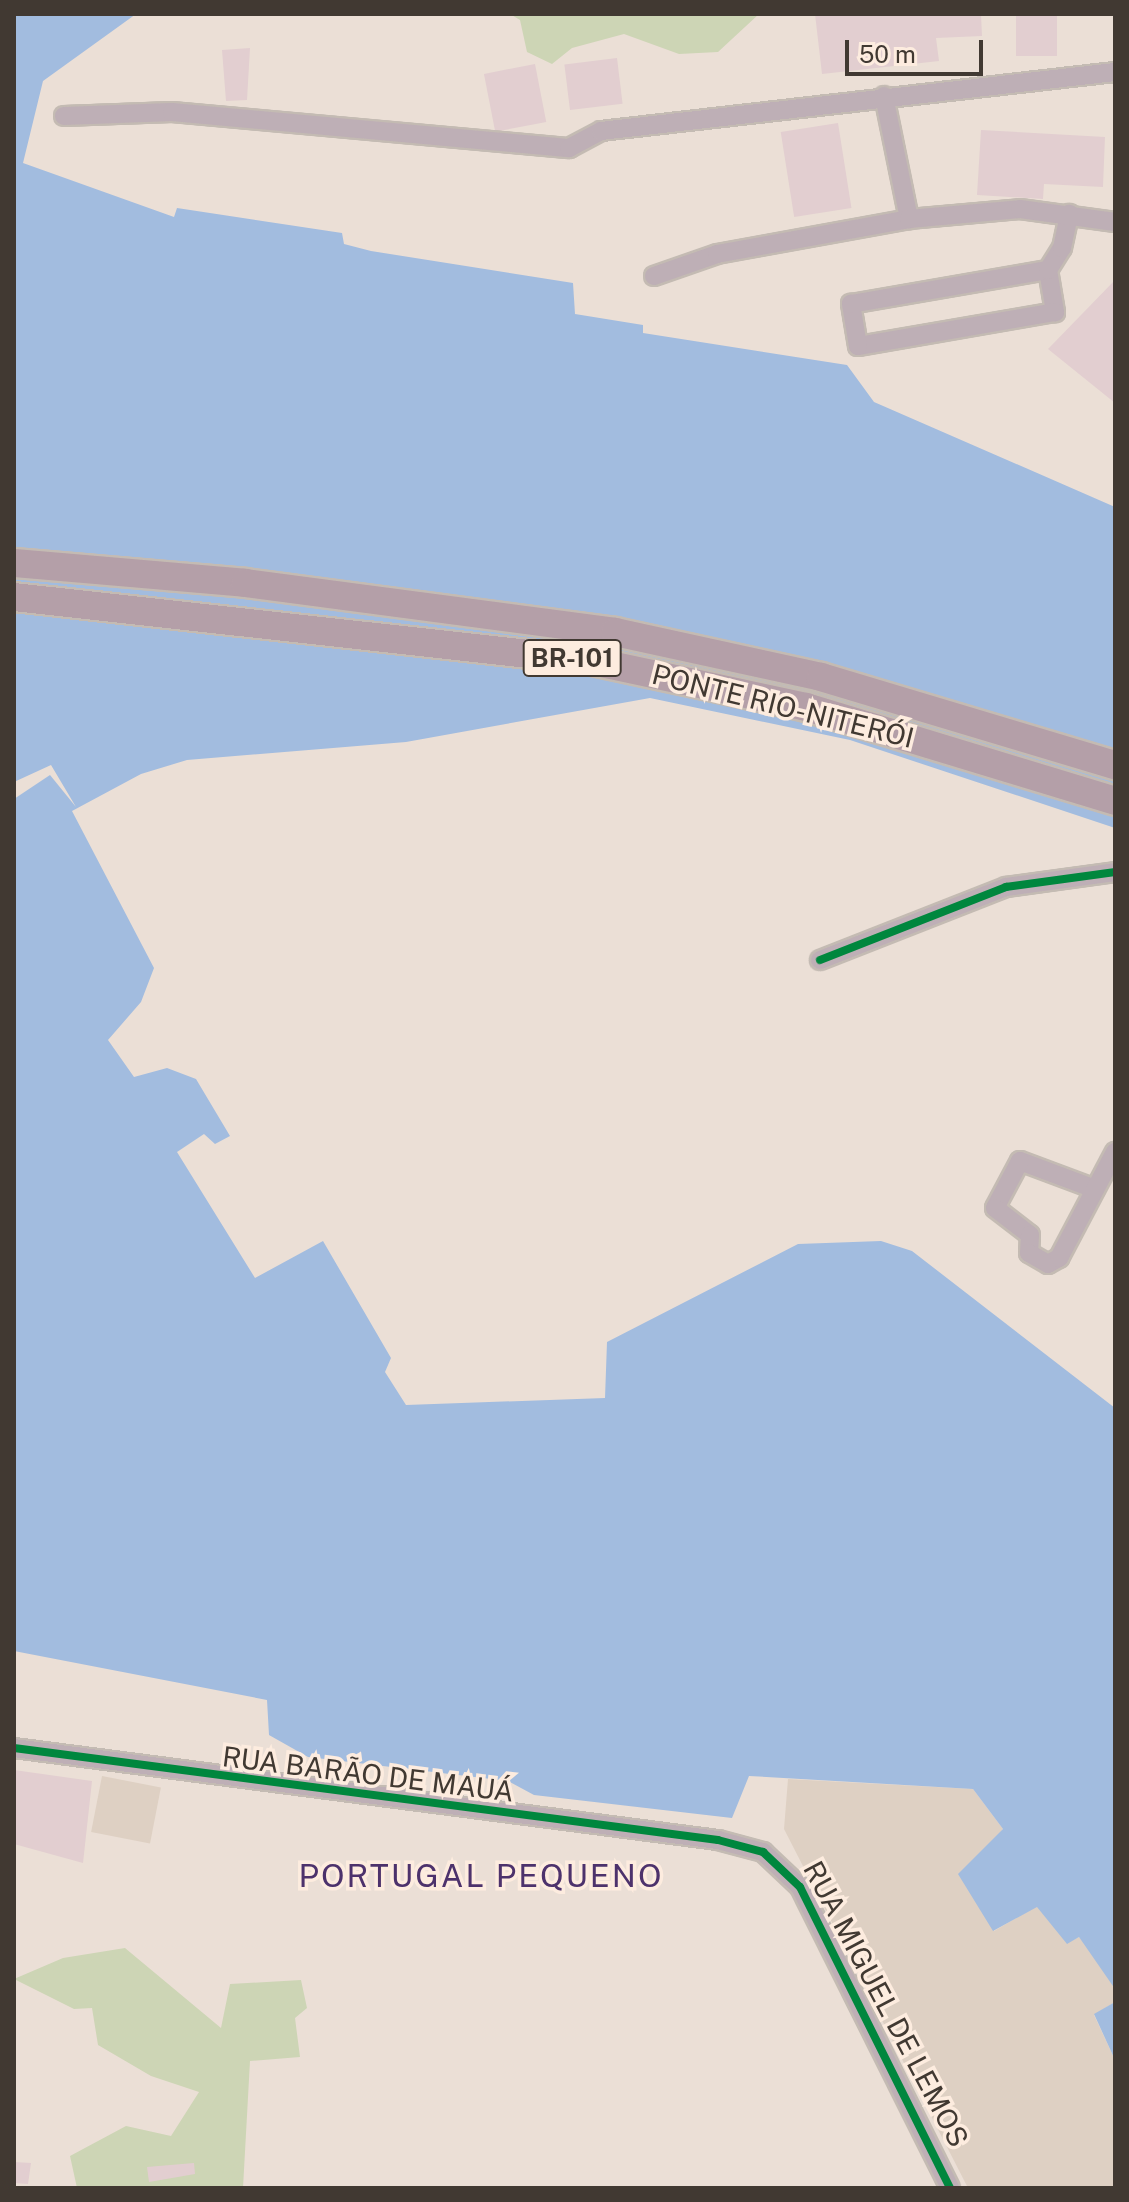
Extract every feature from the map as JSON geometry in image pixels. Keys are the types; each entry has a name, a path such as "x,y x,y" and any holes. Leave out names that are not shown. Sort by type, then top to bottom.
{"highway":[{"name":"PONTE RIO-NITERÓI","path":"14,563 245,583 615,632 821,677 1115,765"},
{"name":"PONTE RIO-NITERÓI","path":"14,597 592,661 806,707 1115,801"}],"street":[{"path":"64,116 172,112 554,149 601,131 884,96 1115,72"},
{"path":"884,96 909,219"},
{"path":"654,276 732,250 909,219 1020,209 1115,222"},
{"path":"1048,270 851,304 858,346 1055,312 1048,270 1062,248 1069,214"},
{"path":"820,960 1006,887 1115,872"},
{"path":"1095,1189 1020,1161 995,1208 1030,1235 1036,1261 1048,1264 1059,1258 1115,1152"},
{"name":"RUA BARÃO DE MAUÁ","path":"14,1748 718,1840"},
{"name":"RUA MIGUEL DE LEMOS","path":"718,1840 776,1859 800,1887 950,2188"}],"shaded area":[{"path":"102,1776 161,1787 150,1843 91,1832"},
{"path":"788,1779 973,1789 1003,1829 973,1865 994,1931 1037,1906 1067,1943 1079,1937 1115,1978 1115,2002 1094,2015 1115,2060 1115,2188 968,2188 784,1829"}],"green space":[{"path":"510,14 759,14 718,52 679,54 624,34 572,48 552,64 527,52 520,20"},
{"path":"125,1948 221,2028 230,1984 301,1980 307,2008 295,2018 300,2057 250,2061 243,2188 77,2188 70,2156 126,2126 171,2136 199,2092 151,2076 98,2045 92,2008 74,2009 14,1979 63,1958"}],"water":[{"path":"14,14 136,14 43,81 23,163 174,217 177,208 342,233 344,244 371,251 573,283 575,314 643,325 643,333 847,365 874,402 1115,507 1115,828 850,740 650,698 406,742 187,760 141,774 72,811 154,968 141,1002 108,1040 134,1077 167,1068 196,1079 230,1136 215,1144 204,1134 177,1152 255,1278 323,1241 391,1358 385,1372 406,1405 605,1398 607,1342 798,1244 881,1241 912,1251 1115,1408 1115,1989 1079,1937 1067,1944 1037,1907 993,1931 958,1874 1003,1829 973,1789 749,1776 732,1818 534,1795 508,1781 308,1757 269,1735 267,1700 14,1651"},
{"path":"1115,2002 1115,2060 1094,2014"}],"pier":[{"path":"51,765 76,807 50,775 14,799 14,782"}],"building":[{"path":"815,14 981,14 982,36 936,38 939,61 822,74"},
{"path":"1016,14 1057,14 1057,56 1016,56"},
{"path":"250,48 247,100 226,101 222,50"},
{"path":"617,58 623,104 570,110 564,64"},
{"path":"535,64 546,122 495,132 484,74"},
{"path":"838,123 851,208 794,217 781,132"},
{"path":"981,130 1105,137 1103,187 1044,184 1043,199 977,195"},
{"path":"1115,280 1115,403 1048,349"},
{"path":"14,1770 92,1781 83,1863 14,1844"},
{"path":"14,2162 31,2163 28,2184 14,2183"},
{"path":"194,2163 195,2174 149,2182 147,2167"}],"cycle path":[{"path":"820,960 1006,887 1115,872"},
{"path":"14,1748 718,1840 763,1852 800,1887 950,2188"}],"district":[{"name":"PORTUGAL PEQUENO","path":"481,1876"}]}
